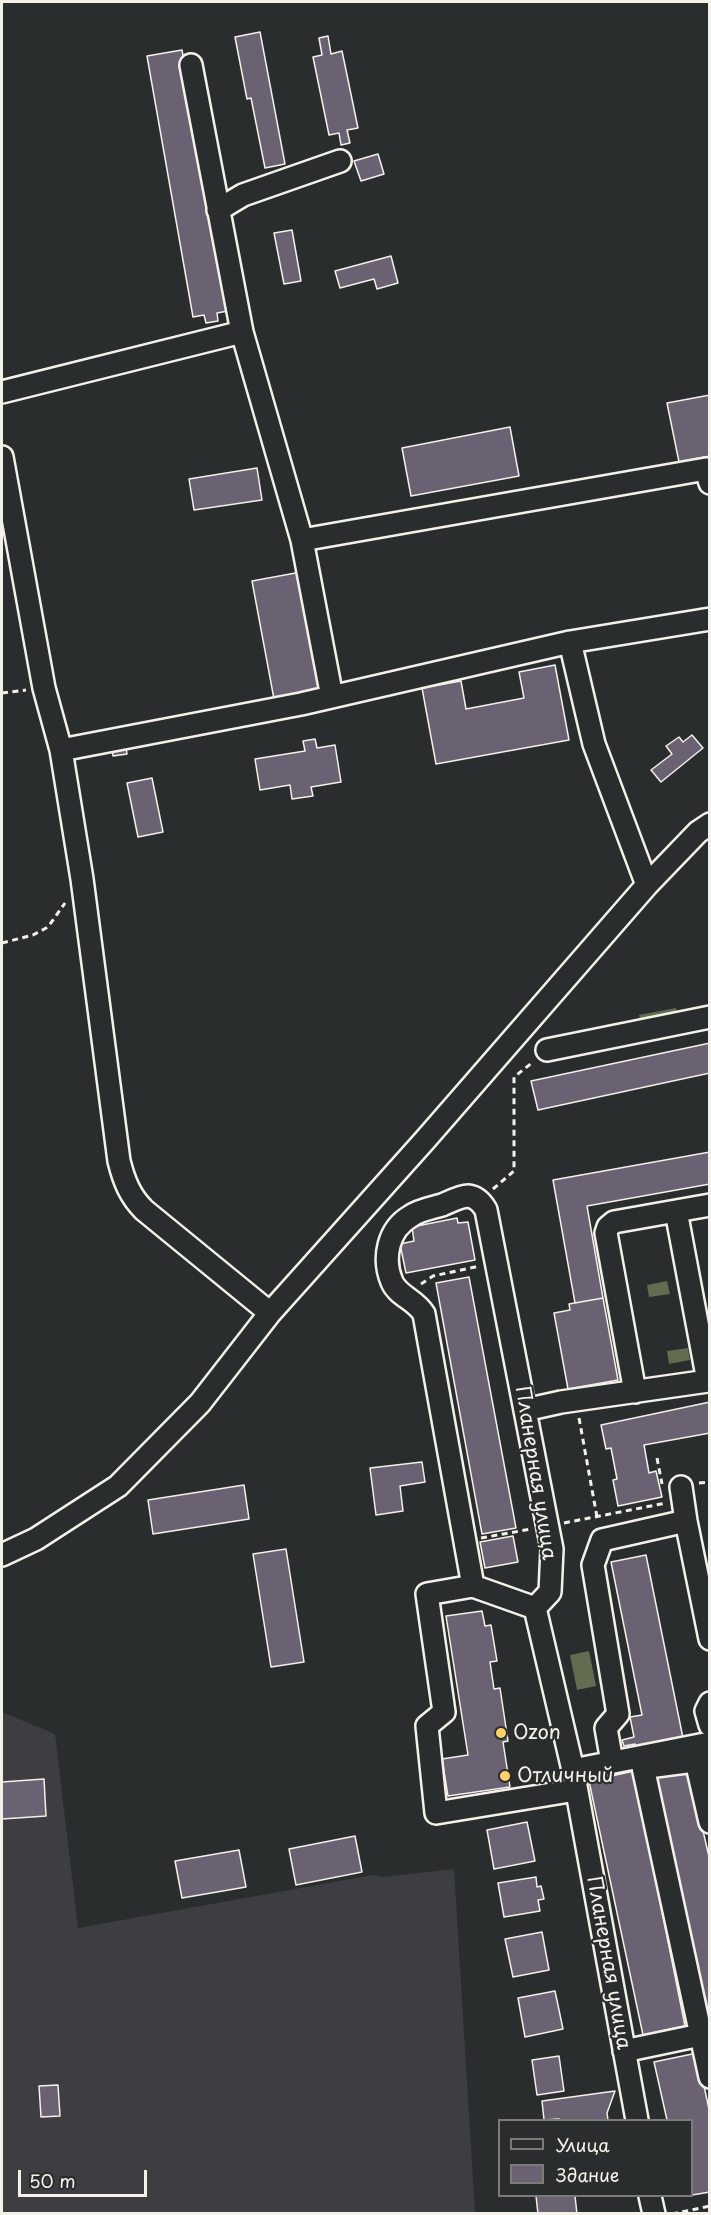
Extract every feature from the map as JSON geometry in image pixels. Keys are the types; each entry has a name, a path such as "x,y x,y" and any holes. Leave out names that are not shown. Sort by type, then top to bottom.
{"street":[{"path":"191,65 242,332 302,540 332,697"},
{"path":"218,210 243,195 340,161"},
{"path":"2,392 242,332"},
{"path":"2,457 10,548 61,750 82,879 119,1161 124,1182 134,1200 144,1210 270,1313"},
{"path":"302,540 706,469 710,483"},
{"path":"61,750 332,697 570,642 710,620"},
{"path":"570,642 594,744 647,885"},
{"path":"2,1555 36,1539 118,1486 200,1403 270,1313 647,885 698,832 710,824"},
{"path":"547,1050 710,1017"},
{"path":"473,1586 424,1314 418,1305 396,1290 391,1280 387,1261 388,1243 396,1230 410,1216 468,1196 483,1205"},
{"name":"Планерная улица","path":"483,1205 552,1549 550,1592 536,1608 574,1780 637,2119"},
{"path":"635,1392 606,1233 608,1227 614,1222 710,1205"},
{"path":"525,1410 576,1400 708,1381 676,1210"},
{"path":"672,1489 686,1521 710,1639"},
{"path":"612,1762 606,1728 618,1714 593,1565 602,1540 686,1521"},
{"path":"536,1608 473,1586 427,1594 444,1712 427,1726 436,1812 633,1767 703,1760 710,1822"},
{"path":"710,1703 706,1711 710,1725"},
{"path":"574,1780 612,1762 710,1743"},
{"path":"643,1767 705,2034 710,2077"},
{"path":"624,2051 705,2034"},
{"path":"650,2197 654,2214"}],"path":[{"path":"2,693 44,688"},
{"path":"2,943 33,935 48,927 82,879"},
{"path":"483,1205 514,1171 514,1077 547,1050"},
{"path":"406,1297 433,1276 474,1267"},
{"path":"576,1400 602,1540"},
{"path":"657,1458 672,1489"},
{"path":"672,2214 710,2206"}],"shaded area":[{"path":"2,1712 55,1734 78,1928 373,1875 383,1877 454,1869 475,2213 2,2213"}],"green space":[{"path":"676,1008 678,1018 641,1025 639,1015"},
{"path":"667,1281 670,1294 649,1297 647,1285"},
{"path":"688,1348 690,1360 669,1364 667,1351"},
{"path":"589,1651 596,1686 577,1690 570,1655"}],"building":[{"path":"260,32 285,164 265,168 251,98 247,99 235,37"},
{"path":"328,36 331,54 342,51 358,128 347,130 350,143 341,145 339,133 329,135 313,57 322,55 319,38"},
{"path":"182,50 228,311 217,313 218,321 206,323 204,315 193,317 147,56"},
{"path":"378,154 384,174 361,181 354,161"},
{"path":"292,230 301,281 284,284 274,233"},
{"path":"391,256 398,283 377,289 374,279 340,288 335,271"},
{"path":"710,395 710,456 679,462 667,403"},
{"path":"510,427 519,476 411,496 402,448"},
{"path":"257,468 262,500 194,510 189,479"},
{"path":"301,572 323,690 274,699 252,581"},
{"path":"555,665 569,740 436,764 422,688 461,681 466,709 524,698 519,672"},
{"path":"692,735 703,748 661,782 651,770 672,754 666,746 679,737 683,742"},
{"path":"315,739 317,748 335,745 341,782 311,787 313,796 292,799 290,785 260,790 255,759 305,751 303,741"},
{"path":"126,746 127,754 113,756 112,748"},
{"path":"152,778 163,832 138,837 127,783"},
{"path":"710,1043 710,1073 538,1110 531,1081"},
{"path":"710,1152 710,1184 587,1206 603,1298 575,1303 553,1180"},
{"path":"457,1218 458,1223 468,1222 475,1260 406,1273 400,1244 414,1241 412,1227"},
{"path":"469,1277 516,1528 482,1534 436,1283"},
{"path":"603,1298 618,1380 568,1389 554,1313 570,1310 569,1304"},
{"path":"710,1402 710,1433 644,1445 649,1473 656,1471 662,1497 618,1506 613,1480 617,1479 611,1448 606,1449 601,1425"},
{"path":"422,1462 425,1482 400,1486 403,1511 376,1515 370,1468"},
{"path":"244,1485 249,1519 153,1534 148,1500"},
{"path":"513,1536 518,1562 485,1568 480,1542"},
{"path":"286,1549 304,1662 271,1667 253,1554"},
{"path":"646,1555 684,1743 637,1753 635,1744 624,1746 622,1740 634,1737 630,1717 642,1715 611,1562"},
{"path":"482,1611 485,1626 491,1625 497,1661 490,1662 494,1689 500,1688 508,1741 503,1742 510,1787 448,1796 442,1759 468,1755 446,1616"},
{"path":"689,1770 710,1861 710,2020 706,2021 653,1776"},
{"path":"634,1771 685,2026 643,2035 589,1781"},
{"path":"44,1779 46,1816 2,1819 2,1782"},
{"path":"527,1822 535,1861 494,1869 487,1830"},
{"path":"355,1836 362,1872 296,1885 289,1849"},
{"path":"239,1850 246,1887 182,1898 175,1861"},
{"path":"536,1877 537,1887 541,1886 544,1899 538,1900 540,1911 504,1917 498,1883"},
{"path":"542,1932 549,1970 513,1977 505,1939"},
{"path":"555,1991 563,2029 525,2037 518,1998"},
{"path":"697,2053 710,2114 710,2192 693,2195 693,2119 667,2119 654,2062"},
{"path":"559,2056 564,2091 537,2095 532,2060"},
{"path":"58,2085 60,2116 41,2117 39,2086"},
{"path":"615,2091 607,2113 608,2119 544,2119 542,2101"},
{"path":"536,2197 575,2197 577,2214 538,2214"}],"place":[{"name":"Ozon","path":"501,1733"},
{"name":"Отличный","path":"505,1776"}]}
